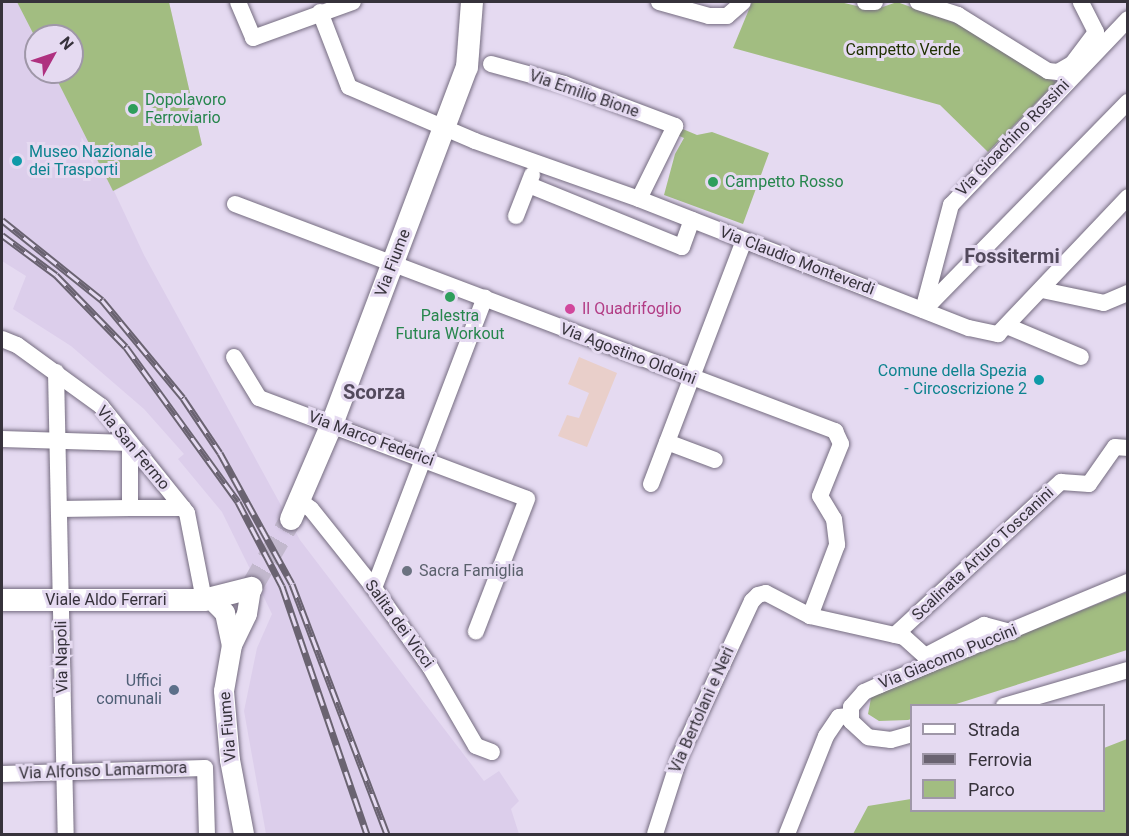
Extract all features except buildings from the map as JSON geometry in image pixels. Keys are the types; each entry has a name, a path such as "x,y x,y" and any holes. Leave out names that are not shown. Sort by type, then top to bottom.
{"main road":[{"name":"Via Fiume","path":"295,509 332,424 467,67 472,2"},
{"name":"Viale Aldo Ferrari","path":"2,600 208,600 251,588"}],"street":[{"path":"238,2 253,38 353,2"},
{"path":"662,2 709,16 727,16 743,2"},
{"path":"865,2 875,2"},
{"path":"918,2 958,15 1048,71 1058,72 1072,64 1096,32 1081,2"},
{"name":"Via Claudio Monteverdi","path":"320,12 350,87 537,164 639,199 955,323 998,334 1007,326"},
{"name":"Via Gioachino Rossini","path":"924,310 951,205 1128,19"},
{"name":"Via Emilio Bione","path":"492,64 564,84 675,126 639,199"},
{"path":"924,310 1128,102"},
{"path":"516,216 537,164"},
{"path":"529,185 682,247 692,220"},
{"path":"1081,357 1007,326 1128,197"},
{"name":"Via Agostino Oldoini","path":"235,204 392,266 485,298 691,379 837,433 841,444 820,493 834,519 837,540 810,616"},
{"path":"651,484 744,240"},
{"path":"1042,290 1104,303 1128,293"},
{"path":"374,588 422,456 485,298"},
{"name":"Via San Fermo","path":"2,339 56,372 101,406 183,508 208,600"},
{"name":"Via Marco Federici","path":"234,357 259,398 422,456 527,499 476,631"},
{"name":"Via Napoli","path":"56,372 66,834"},
{"path":"2,439 130,443 130,508"},
{"path":"667,442 715,460"},
{"name":"Scalinata Arturo Toscanini","path":"895,636 1061,482 1089,484 1115,447 1128,448"},
{"path":"59,509 183,508"},
{"name":"Salita dei Vicci","path":"295,509 311,509 374,588 430,667 476,746 492,752"},
{"name":"Via Giacomo Puccini","path":"787,834 826,736 839,717 849,716 864,692 1128,582"},
{"name":"Via Fiume","path":"244,834 230,760 224,691 232,645 247,614 251,588"},
{"name":"Scalinata Arturo Toscanini","path":"762,593 810,616 903,638 925,657 984,625 1011,632"},
{"name":"Via Bertolani e Neri","path":"655,834 685,746 752,601 762,593"},
{"path":"208,600 225,613 232,645"},
{"path":"1008,704 1128,670"},
{"path":"849,716 860,732 879,740 910,734"},
{"name":"Via Alfonso Lamarmora","path":"2,774 205,768 207,834"}],"shaded area":[{"path":"2,2 169,2 202,145 114,191 144,255 300,540 484,781 499,771 519,801 511,809 519,834 266,834 244,711 257,648 272,614 222,512 178,459 184,454 144,409 71,346 13,309 26,276 2,261"},
{"path":"579,357 617,373 587,447 558,436 567,415 579,418 589,393 568,384"}],"green space":[{"name":"Dopolavoro Ferroviario","path":"17,2 169,2 202,145 113,191 59,84 84,84 84,24 28,24"},
{"name":"Campetto Verde","path":"752,2 840,2 874,10 897,2 958,24 1056,82 988,152 940,105 733,48"},
{"name":"Campetto Rosso","path":"678,127 697,135 712,132 769,153 743,224 664,195 675,154 684,138 675,134"},
{"path":"1127,592 1127,650 956,704 910,704 910,719 908,720 879,721 868,714 871,698 884,690"},
{"path":"1127,739 1127,834 853,834 868,806 910,799 910,812 1105,812 1105,748"}],"tunnel":[{"path":"251,588 291,519"}],"railway":[{"path":"2,220 102,300 183,398 220,453 292,584 387,834"},
{"path":"2,235 56,275 126,347 238,502 282,586 367,834"}],"place":[{"name":"Dopolavoro Ferroviario","path":"133,109"},
{"name":"Museo Nazionale dei Trasporti","path":"17,161"},
{"name":"Campetto Rosso","path":"713,182"},
{"name":"Palestra Futura Workout","path":"450,297"},
{"name":"Il Quadrifoglio","path":"570,309"},
{"name":"Comune della Spezia - Circoscrizione 2","path":"1039,380"},
{"name":"Sacra Famiglia","path":"407,571"},
{"name":"Uffici comunali","path":"174,690"}],"district":[{"name":"Fossitermi","path":"1012,256"},
{"name":"Scorza","path":"374,392"}]}
